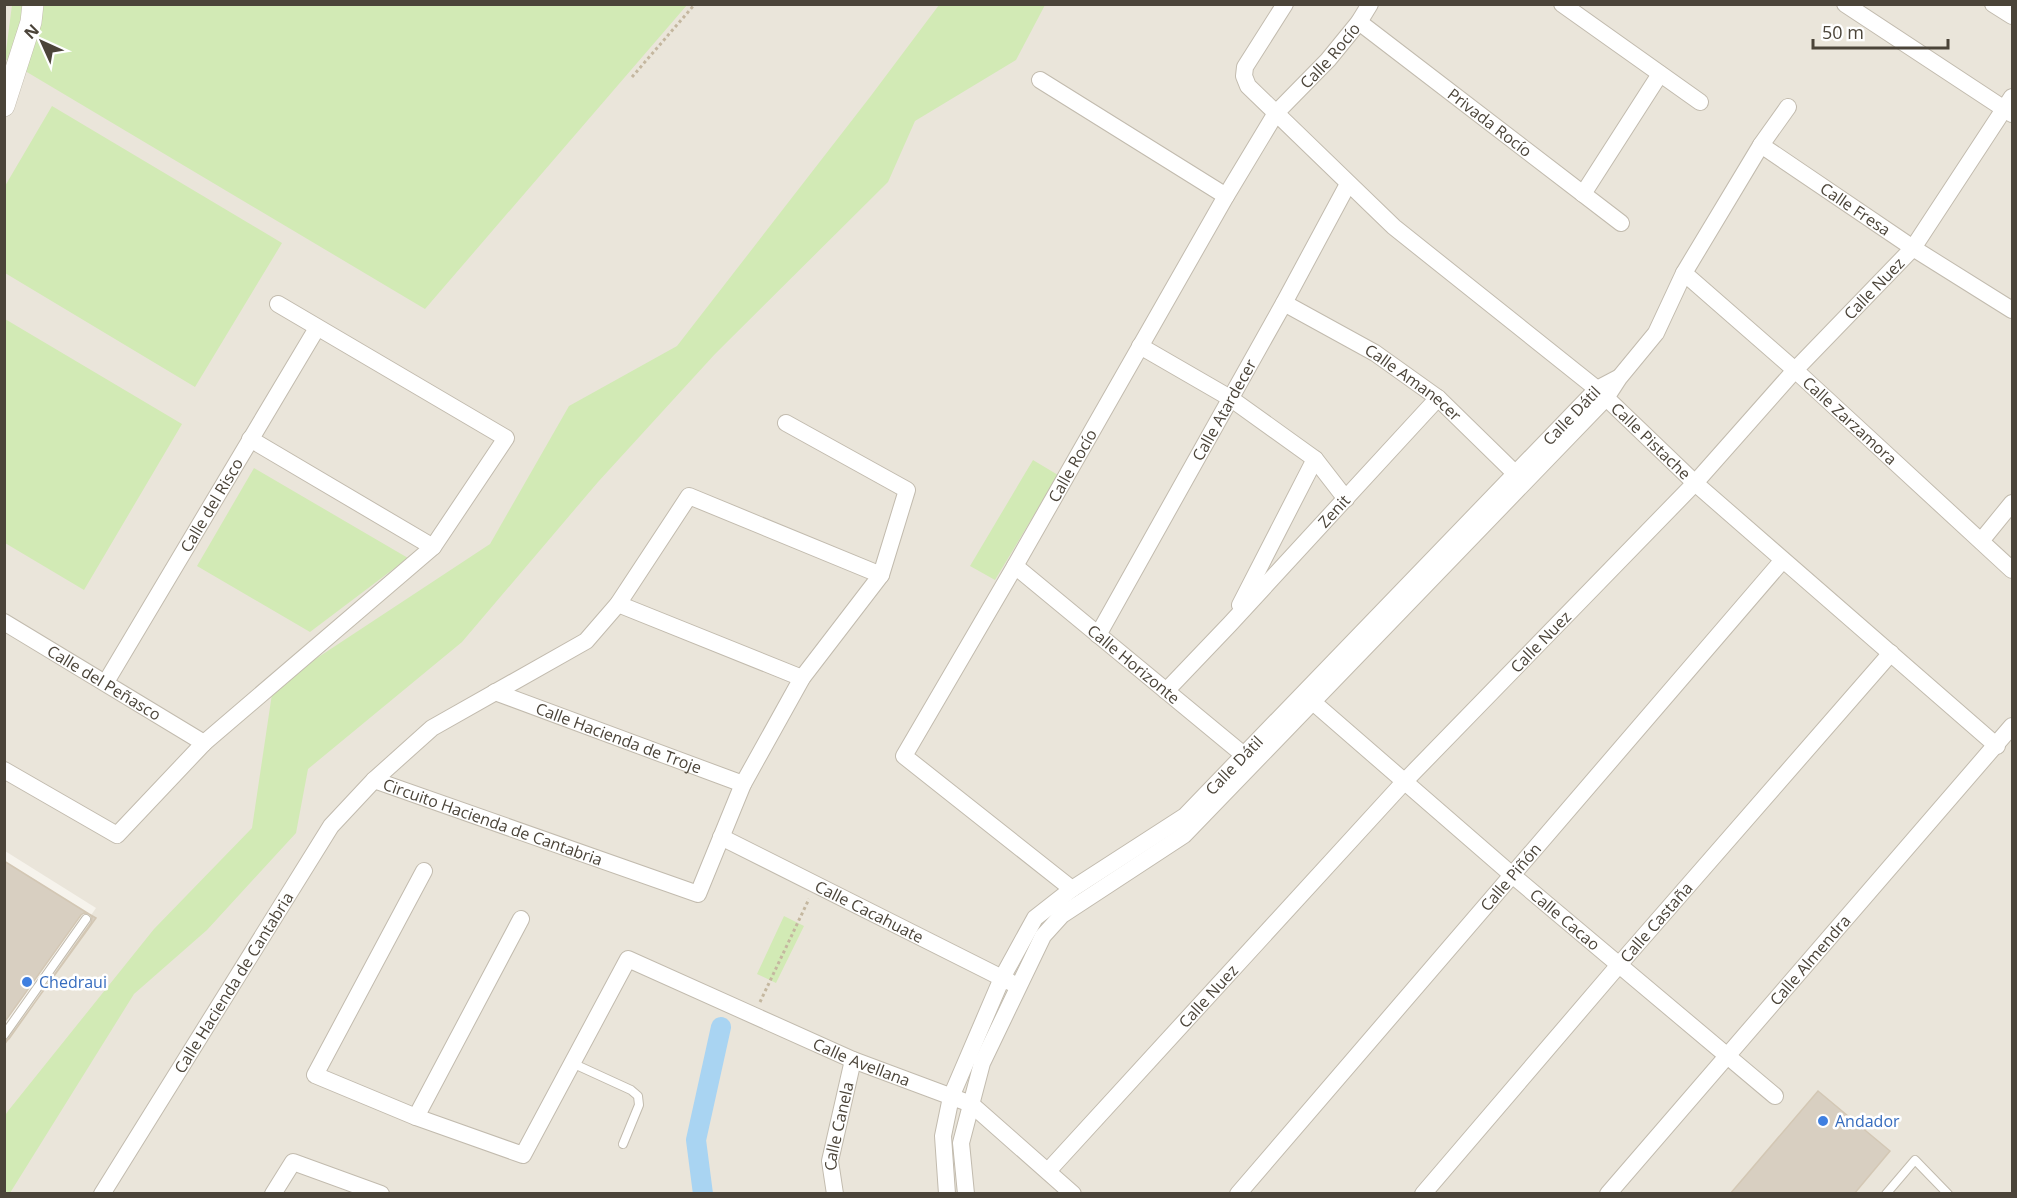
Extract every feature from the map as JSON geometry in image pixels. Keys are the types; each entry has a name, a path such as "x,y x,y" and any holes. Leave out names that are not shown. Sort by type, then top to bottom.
{"street":[{"path":"4,106 31,22 33,4"},
{"name":"Calle Pistache","path":"1285,4 1245,67 1244,76 1248,86 1394,227 1601,393 1695,483 1782,561 1997,746"},
{"name":"Calle Rocío","path":"1072,889 904,756 1276,113 1328,60 1359,22 1370,4"},
{"path":"1562,4 1700,102"},
{"path":"1845,4 2010,107"},
{"path":"1994,4 2013,16"},
{"name":"Privada Rocío","path":"1359,22 1621,223"},
{"path":"1583,194 1660,74"},
{"path":"1040,80 1226,196"},
{"name":"Calle Dátil","path":"966,1194 961,1143 982,1063 1043,936 1062,915 1184,835 1249,759 1601,393 1619,378 1656,333 1684,273 1761,145 1788,107"},
{"name":"Calle Nuez","path":"1047,1171 1405,781 1695,483 1795,370 1912,248 2010,107"},
{"name":"Calle Fresa","path":"1761,145 1912,248 2012,309"},
{"name":"Calle Atardecer","path":"1098,634 1284,303 1348,184"},
{"name":"Calle Zarzamora","path":"1684,273 1795,370 2013,570"},
{"name":"Calle Amanecer","path":"1284,303 1376,353 1438,398 1521,478"},
{"path":"4,770 117,835 204,743 433,547 506,438 278,304"},
{"name":"Calle del Risco","path":"106,682 317,328"},
{"path":"1140,346 1230,398 1315,459 1346,499"},
{"name":"Zenit","path":"1166,691 1438,398"},
{"name":"Circuito Hacienda de Cantabria","path":"786,423 908,490 881,575 802,678 743,784 698,894 374,780 432,728 586,641 618,604 689,495 881,575"},
{"path":"250,439 433,547"},
{"name":"Zenit","path":"1230,624 1315,459"},
{"path":"1981,541 2013,503"},
{"name":"Calle Piñón","path":"1238,1194 1782,561"},
{"name":"Calle Horizonte","path":"1015,566 1249,759"},
{"path":"618,604 802,678"},
{"name":"Calle del Peñasco","path":"4,622 204,743"},
{"name":"Calle Castaña","path":"1423,1194 1891,653"},
{"name":"Calle Hacienda de Troje","path":"495,692 743,784"},
{"name":"Calle Cacao","path":"1308,698 1618,966 1775,1096"},
{"name":"Calle Almendra","path":"1608,1194 2013,726"},
{"name":"Calle Dátil","path":"947,1194 943,1136 951,1097 1002,978 1035,918 1072,889 1185,816 1249,759"},
{"name":"Calle Hacienda de Cantabria","path":"102,1194 331,826 374,780"},
{"name":"Calle Cacahuate","path":"721,837 1019,986"},
{"path":"423,871 315,1075 416,1117 523,1155 572,1063"},
{"path":"416,1117 521,920"},
{"name":"Calle Avellana","path":"572,1063 628,959 853,1060 970,1104 1073,1194"},
{"name":"Calle Canela","path":"835,1194 830,1161 853,1060"},
{"path":"273,1194 293,1162 381,1194"}],"lane":[{"path":"4,1035 86,919"},
{"path":"572,1063 631,1090 638,1096 639,1105 623,1144"},
{"path":"1886,1194 1915,1160 1948,1194"}],"path":[{"path":"632,77 695,4"},
{"path":"754,1015 816,884"}],"shaded area":[{"path":"5,5 2012,5 2012,1193 5,1194 5,1041 96,908 5,851"}],"green space":[{"path":"12,5 687,5 425,309 5,59"},
{"path":"939,5 1045,5 1016,60 915,121 888,182 715,354 598,482 462,642 308,769 296,833 207,930 134,994 10,1193 5,1194 4,1117 8,1111 154,929 252,828 273,687 490,544 569,406 677,346"},
{"path":"52,106 282,243 195,387 5,273 5,186"},
{"path":"5,319 182,424 84,590 5,543"},
{"path":"1033,460 1058,475 995,580 970,566"},
{"path":"254,468 408,558 310,632 197,566"},
{"path":"784,916 804,926 776,983 757,974"}],"building":[{"name":"Chedraui","path":"4,861 89,914 81,915 4,1023"},
{"path":"89,914 96,918 35,1002 91,923 92,917"},
{"name":"Andador","path":"1818,1091 1890,1151 1854,1194 1730,1194"}],"waterway":[{"path":"703,1194 696,1140 721,1027"}],"place":[{"name":"Chedraui","path":"27,982"},
{"name":"Andador","path":"1823,1121"}]}
